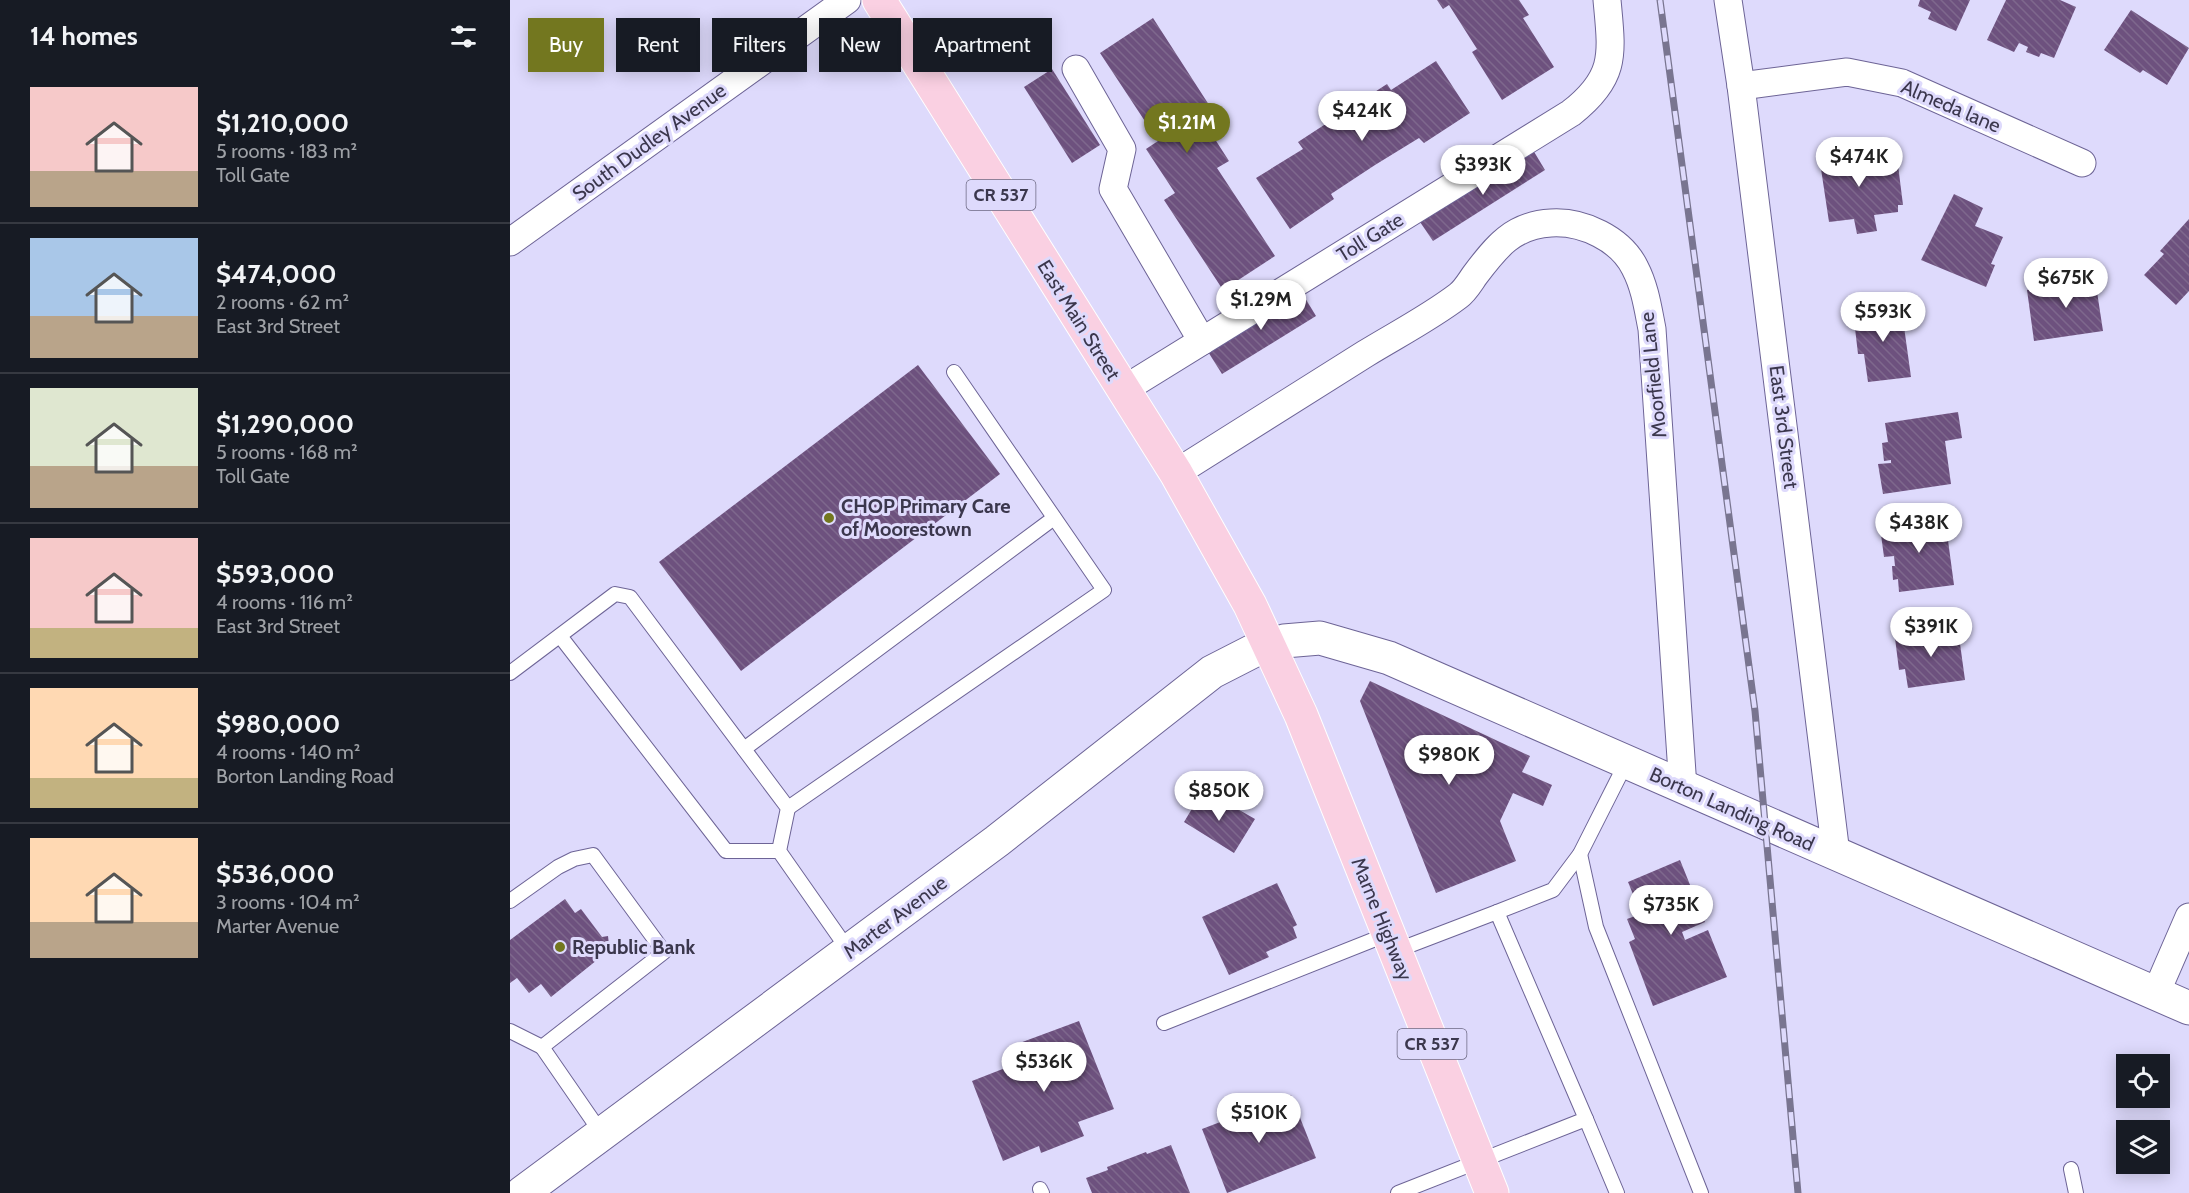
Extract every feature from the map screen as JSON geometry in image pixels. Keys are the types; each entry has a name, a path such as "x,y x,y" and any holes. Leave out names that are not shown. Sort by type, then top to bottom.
{"main road":[{"name":"East Main Street","path":"879,0 1176,473 1233,573 1270,645"},
{"name":"Marne Highway","path":"1270,645 1305,725 1492,1193"}],"street":[{"name":"South Dudley Avenue","path":"510,242 847,0"},
{"name":"Toll Gate","path":"1123,390 1571,113 1588,100 1606,73 1610,54 1607,0"},
{"name":"East 3rd Street","path":"1728,0 1741,86 1836,854"},
{"path":"1076,69 1122,149 1113,189 1202,341"},
{"name":"Almeda lane","path":"1741,86 1847,72 1902,83 2082,163"},
{"name":"Moorfield Lane","path":"1176,473 1460,295 1498,245 1514,234 1529,227 1567,223 1587,227 1604,237 1621,249 1635,266 1652,329 1683,788"},
{"name":"Borton Landing Road","path":"1270,645 1284,641 1320,638 1389,658 2189,1008"},
{"name":"Marter Avenue","path":"522,1193 997,841 1212,672 1270,645"},
{"path":"2156,993 2189,917"}],"lane":[{"path":"849,951 779,851 788,808 1104,590 954,372"},
{"path":"744,749 1054,518"},
{"path":"510,673 615,594 630,597 788,808"},
{"path":"560,636 726,851 779,851"},
{"path":"1164,1023 1392,943 1497,912 1553,890 1580,854 1626,763"},
{"path":"1580,854 1596,927 1701,1193"},
{"path":"510,901 558,867 574,859 593,855 664,952 542,1047"},
{"path":"1497,912 1617,1193"},
{"path":"510,1031 542,1047 602,1134"},
{"path":"1398,1193 1586,1119"},
{"path":"2071,1169 2076,1193"}],"building":[{"path":"1437,0 1519,0 1529,15 1523,18 1554,67 1502,100 1472,52 1477,49 1449,5 1443,9"},
{"path":"1920,0 1970,0 1956,31 1928,19 1931,12 1918,6"},
{"path":"2006,0 2060,0 2076,7 2054,58 2041,53 2039,57 2026,52 2028,47 2019,43 2014,52 1987,40"},
{"path":"2131,10 2189,48 2167,85 2143,70 2140,73 2104,50"},
{"path":"1153,18 1211,108 1200,116 1229,161 1217,168 1275,256 1223,290 1164,200 1175,193 1146,149 1158,141 1100,53"},
{"path":"1436,61 1470,113 1424,143 1419,138 1375,165 1331,194 1334,199 1290,229 1256,178 1303,149 1298,142 1387,84 1391,90"},
{"path":"1052,69 1100,145 1072,163 1024,87 1047,72 1052,72"},
{"path":"1848,146 1852,163 1897,157 1903,205 1898,205 1898,212 1874,215 1877,231 1857,234 1854,219 1829,222 1818,149"},
{"path":"1533,150 1545,170 1433,241 1420,222"},
{"path":"1954,194 1983,208 1975,226 2003,237 1991,264 1995,265 1986,287 1921,260"},
{"path":"2189,219 2189,291 2176,305 2144,275 2164,254 2160,251"},
{"path":"2094,272 2103,331 2034,341 2027,290 2066,285 2065,276"},
{"path":"1299,288 1316,316 1222,374 1205,347"},
{"path":"1901,305 1911,377 1868,382 1864,354 1858,354 1853,311"},
{"name":"CHOP Primary Care of Moorestown","path":"918,365 1000,474 741,671 659,562"},
{"path":"1958,412 1962,438 1945,441 1951,484 1883,494 1878,464 1891,463 1891,460 1884,461 1882,443 1888,442 1885,423"},
{"path":"1945,518 1954,585 1899,592 1898,579 1893,580 1894,556 1884,557 1880,527"},
{"path":"1958,629 1965,680 1908,688 1905,669 1899,670 1895,638"},
{"path":"1370,681 1530,756 1522,772 1552,785 1543,806 1513,793 1500,821 1516,861 1436,893 1360,701"},
{"path":"1202,792 1232,810 1234,807 1255,819 1234,853 1184,822"},
{"path":"1680,860 1705,922 1682,932 1685,940 1708,930 1727,977 1653,1006 1629,942 1635,939 1627,919 1641,914 1628,882"},
{"path":"1277,883 1297,925 1293,927 1297,938 1266,952 1269,957 1229,975 1202,917"},
{"name":"Republic Bank","path":"565,899 575,913 581,909 602,937 608,936 610,954 596,957 597,960 551,997 541,984 529,993 517,978 510,983 510,940"},
{"path":"1079,1021 1114,1109 1078,1122 1084,1136 1041,1153 1039,1146 1003,1161 972,1081 1023,1061 1017,1044"},
{"path":"1291,1095 1316,1158 1227,1193 1202,1129"},
{"path":"1171,1145 1190,1193 1092,1193 1086,1178 1108,1170 1107,1167"}],"railway":[{"path":"1660,0 1755,711 1798,1193"}],"place":[{"name":"CHOP Primary Care of Moorestown","path":"829,518"},
{"name":"Republic Bank","path":"560,947"}]}
